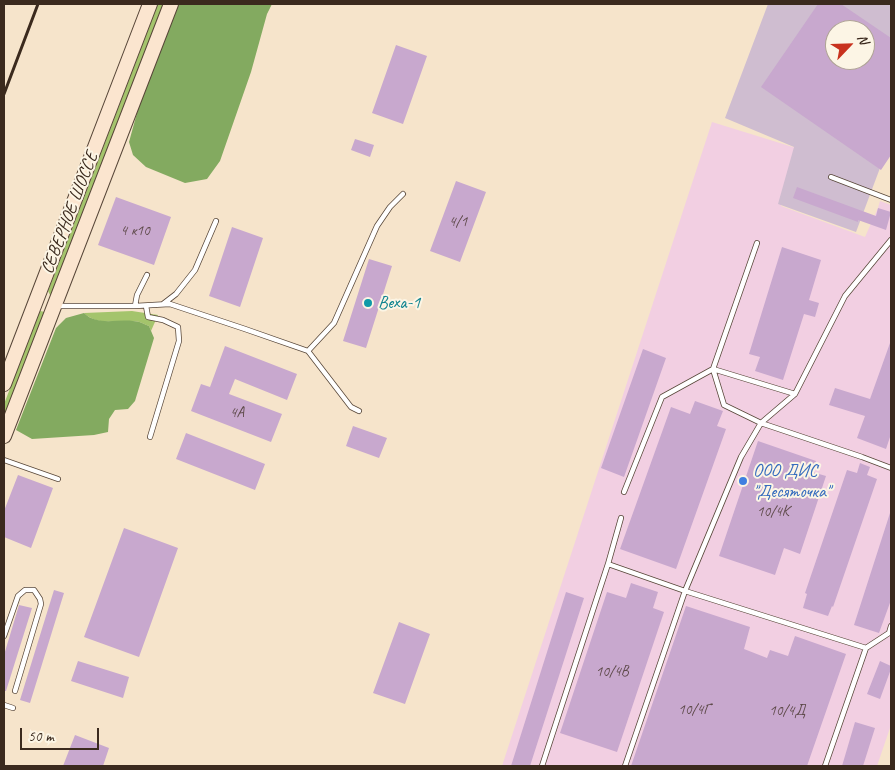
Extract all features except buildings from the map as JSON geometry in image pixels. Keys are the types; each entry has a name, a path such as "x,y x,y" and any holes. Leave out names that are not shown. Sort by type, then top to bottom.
{"main road":[{"name":"СЕВЕРНОЕ ШОССЕ","path":"4,384 150,4"},
{"name":"СЕВЕРНОЕ ШОССЕ","path":"4,436 171,4"},
{"path":"37,299 54,306"}],"lane":[{"path":"831,177 891,200"},
{"path":"308,351 334,322 377,226 390,207 403,194"},
{"path":"162,305 176,294 195,270 216,221"},
{"path":"625,766 685,592 741,457 761,423 795,394 845,296 891,240"},
{"path":"757,243 713,370 724,405 761,423 891,468"},
{"path":"135,306 137,295 146,275"},
{"path":"54,306 146,306 170,304 308,351 350,407 359,411"},
{"path":"146,306 148,317 163,320 178,327 179,341 150,437"},
{"path":"624,492 662,397 713,370 795,394"},
{"path":"4,460 58,479"},
{"path":"542,766 608,564 621,518"},
{"path":"608,564 685,592 866,648"},
{"path":"4,636 18,596 25,590 34,590 38,594 40,604 15,692"},
{"path":"825,766 866,648 889,633 891,626"},
{"path":"4,705 13,708"}],"shaded area":[{"path":"768,4 891,4 891,153 880,168 856,232 778,204 794,147 725,118"},
{"name":"ООО ДИС \"Десяточка\"","path":"712,122 796,148 781,206 865,237 880,201 891,205 891,725 877,766 502,766"}],"green space":[{"path":"158,4 164,4 52,295 50,295 48,291"},
{"path":"179,4 272,4 267,14 251,72 220,161 207,179 185,183 146,167 133,155 129,142 140,102"},
{"path":"40,311 45,312 4,421 4,404"},
{"path":"132,311 158,315 151,331 149,326 137,322 95,320 84,313"},
{"path":"84,313 101,321 135,321 149,326 154,338 135,401 128,409 115,410 109,419 108,432 94,435 32,439 16,430 56,328 66,318"}],"railway":[{"path":"4,94 38,4"}],"place":[{"name":"Веха-1","path":"368,303"},
{"name":"ООО ДИС \"Десяточка\"","path":"743,481"}]}
